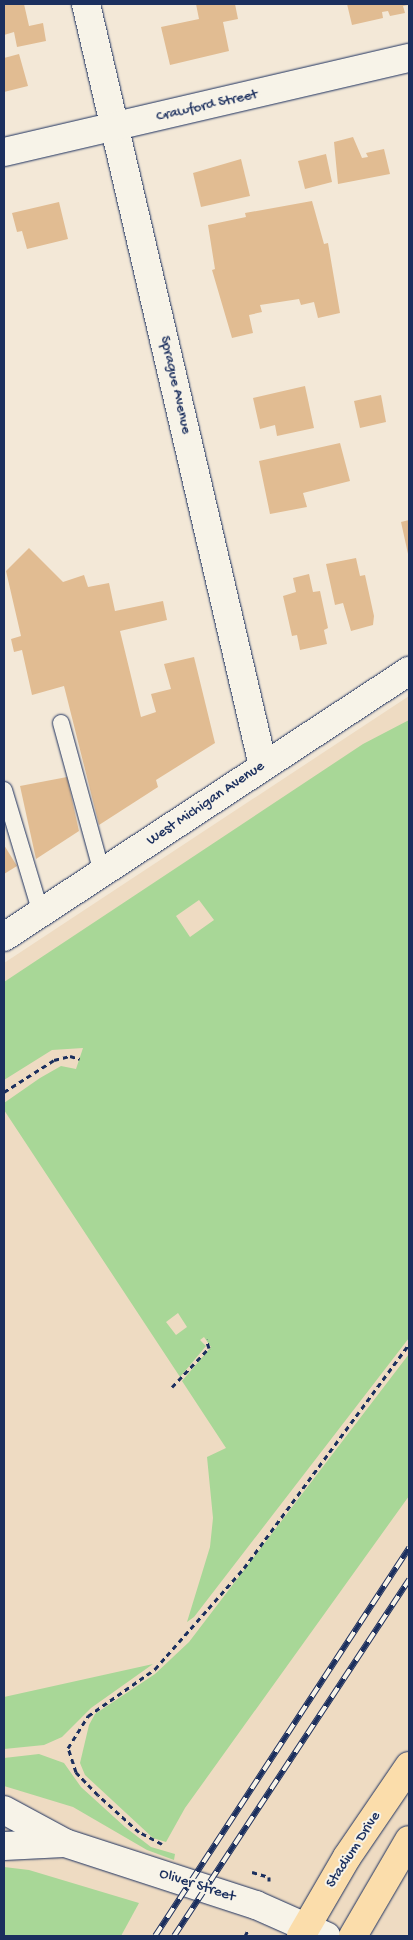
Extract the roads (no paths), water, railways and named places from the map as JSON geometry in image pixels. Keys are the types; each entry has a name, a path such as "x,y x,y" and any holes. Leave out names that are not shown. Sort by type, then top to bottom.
{"main road":[{"name":"Stadium Drive","path":"311,1934 347,1857 409,1766"},
{"path":"352,1936 409,1840"}],"street":[{"name":"Sprague Avenue","path":"86,4 262,766"},
{"name":"Crawford Street","path":"4,152 409,58"},
{"name":"West Michigan Avenue","path":"4,938 262,766 409,672"},
{"name":"Oliver Street","path":"4,1810 65,1843 256,1905 311,1934"},
{"name":"Oliver Street","path":"4,1846 65,1843"}],"lane":[{"path":"61,723 102,873"},
{"path":"4,790 41,912"}],"railway":[{"path":"155,1936 409,1548"},
{"path":"174,1936 409,1579"}]}
